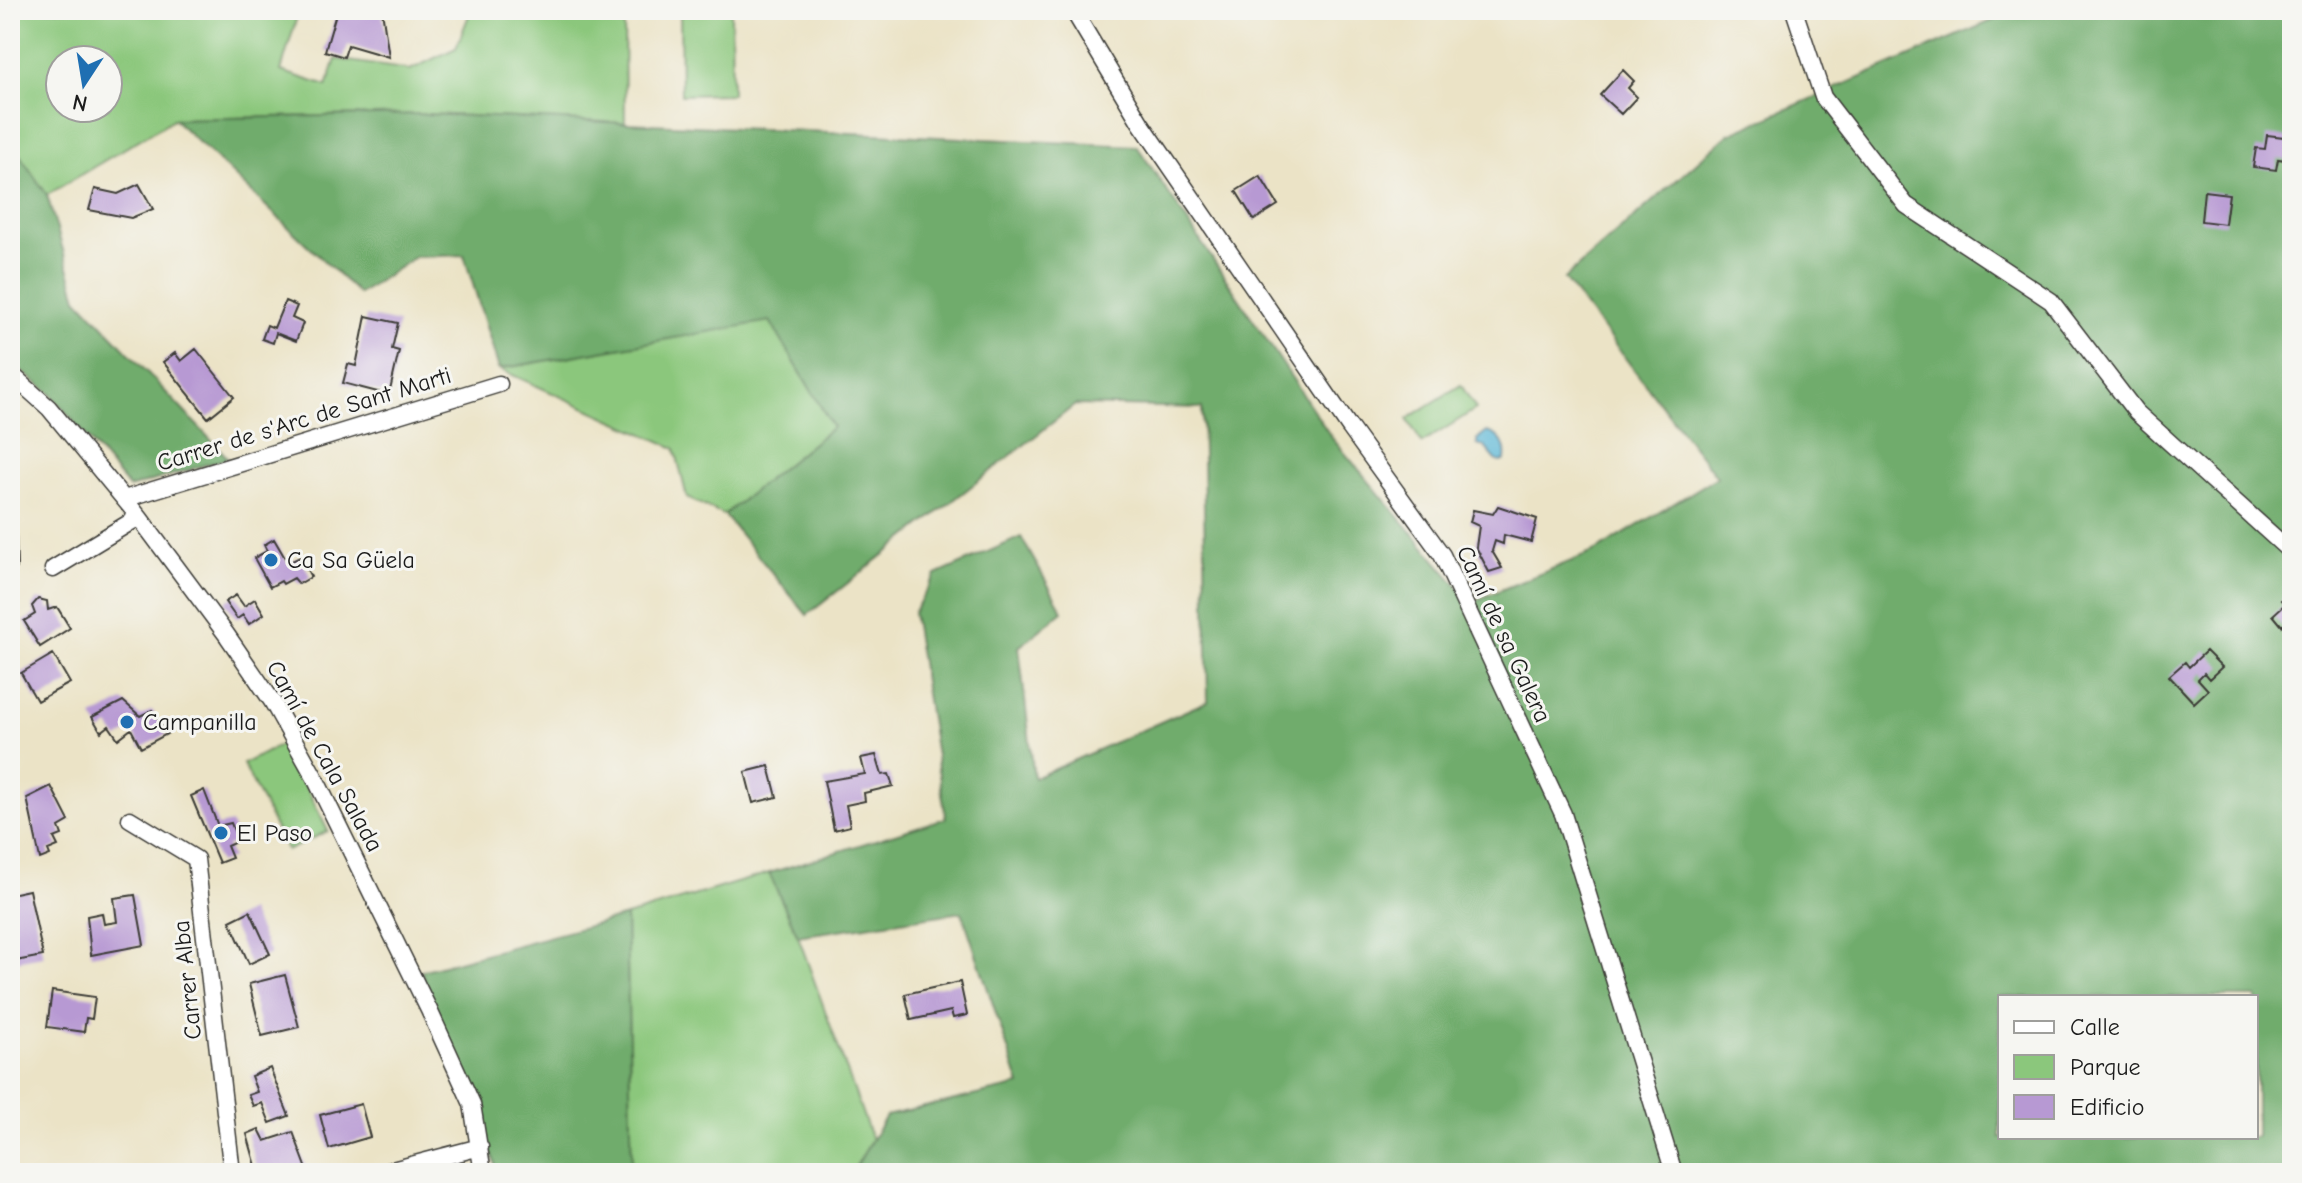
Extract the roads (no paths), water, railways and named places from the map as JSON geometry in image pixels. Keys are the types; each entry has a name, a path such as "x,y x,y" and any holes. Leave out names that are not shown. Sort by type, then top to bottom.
{"street":[{"name":"Camí de sa Galera","path":"1073,10 1140,122 1350,428 1442,555 1563,814 1674,1173"},
{"path":"1794,10 1823,97 1906,205 2051,301 2136,412 2292,553"},
{"name":"Camí de Cala Salada","path":"10,373 49,408 139,517 264,690 314,776 472,1104 483,1173"},
{"name":"Carrer de s'Arc de Sant Marti","path":"124,499 499,384"},
{"path":"53,569 139,517"},
{"name":"Carrer Alba","path":"130,819 196,859 232,1173"},
{"path":"381,1173 480,1147"}],"water":[{"path":"1487,432 1502,442 1505,460 1497,461 1484,446 1477,444 1477,440"}],"place":[{"name":"Ca Sa Güela","path":"271,560"},
{"name":"Campanilla","path":"127,722"},
{"name":"El Paso","path":"221,833"}]}
